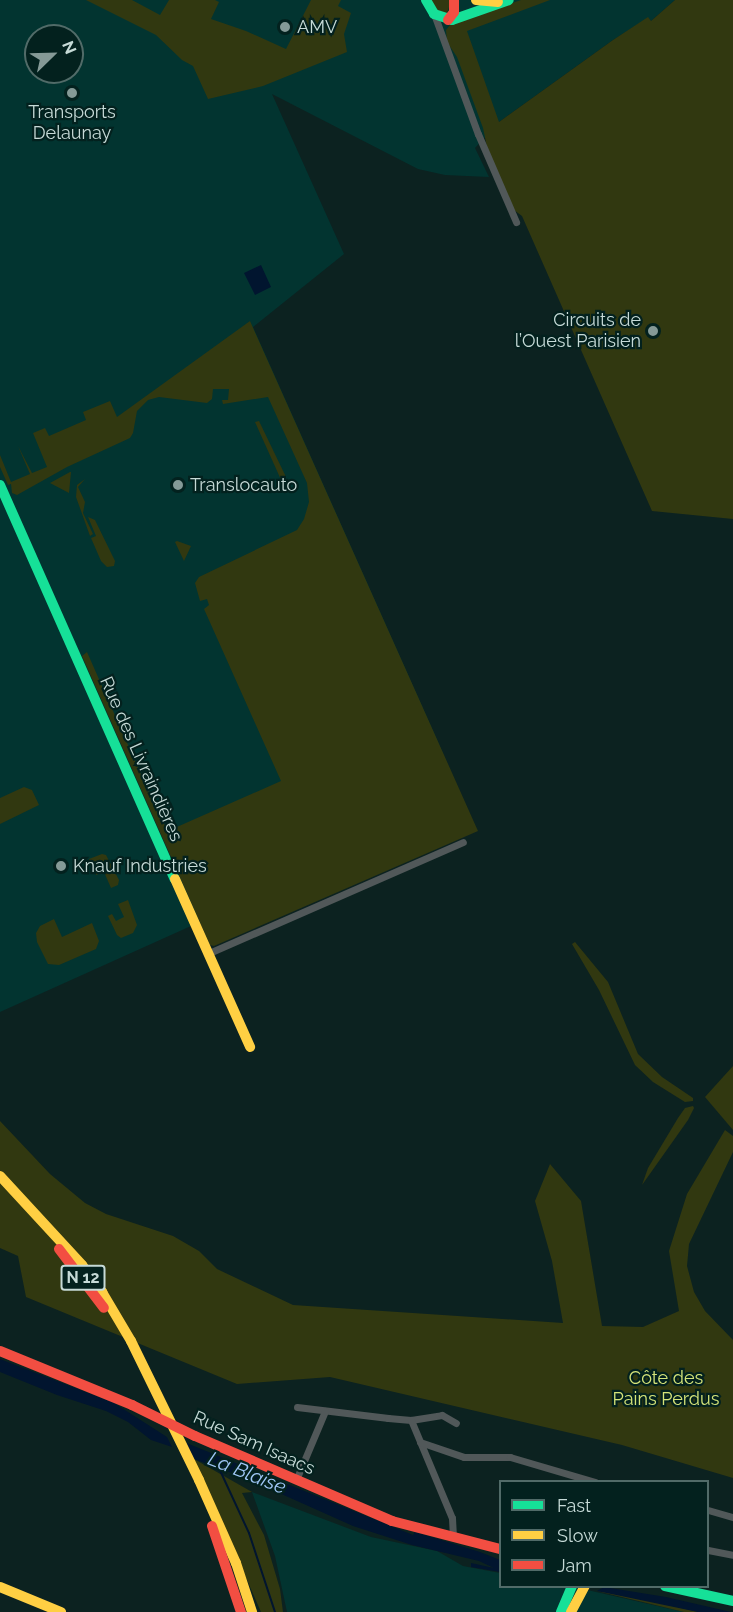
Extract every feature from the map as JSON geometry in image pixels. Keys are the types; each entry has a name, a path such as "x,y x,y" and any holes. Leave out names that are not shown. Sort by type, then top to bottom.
{"main road":[{"path":"426,0 434,14 448,20 466,17 506,1"},
{"path":"448,20 454,12 454,0"},
{"path":"476,0 506,1"},
{"name":"Rue des Livraindières","path":"0,485 250,1047"},
{"name":"N 12","path":"0,1178 82,1265 102,1292 236,1563 252,1612"},
{"name":"Rue Sam Isaacs","path":"0,1351 132,1405 392,1521 498,1546"},
{"name":"N 12","path":"207,1505 241,1612"},
{"path":"0,1587 61,1612"},
{"path":"669,1588 733,1601"},
{"path":"561,1612 579,1589"},
{"path":"571,1612 579,1589"}],"street":[{"path":"434,14 478,134 516,222"},
{"path":"209,953 463,842"},
{"path":"297,1407 411,1420 441,1415 456,1423"},
{"path":"296,1480 325,1411"},
{"path":"411,1420 452,1518 453,1537"},
{"path":"420,1442 464,1457 510,1456 588,1480"},
{"path":"709,1510 733,1517"},
{"path":"709,1550 733,1555"}],"shaded area":[{"path":"0,0 675,0 651,21 648,18 613,40 499,122 475,148 489,177 445,175 418,169 272,94 344,254 253,327 443,753 191,926 0,1012"},
{"path":"252,1492 371,1537 437,1551 463,1566 499,1573 499,1588 578,1588 684,1612 287,1612 275,1556"}],"green space":[{"path":"86,0 132,0 160,15 169,0 215,0 219,2 211,19 246,31 286,49 311,0 341,0 338,6 351,13 344,34 347,52 263,86 208,99 193,66 182,60 156,35"},
{"path":"429,0 451,0 447,14 439,12"},
{"name":"Circuits de l’Ouest Parisien","path":"521,0 550,0 467,31 499,122 613,40 648,17 651,21 675,0 733,0 733,519 652,511 522,216 514,210 487,147 483,128 457,57 447,42 446,30 450,25"},
{"path":"250,321 478,831 214,946 210,945 82,656 87,652 162,822 170,830 281,781 204,609 209,605 207,599 200,601 195,583 199,577 297,530 304,519 309,502 307,483 268,397 223,404 222,400 228,400 229,389 213,389 212,399 207,403 159,397 148,400 137,411 130,438 67,467 17,495 12,493 11,484 8,485 0,467 0,455 11,482 30,474 18,446 32,473 47,467 33,433 45,428 49,436 86,420 83,412 110,401 117,417"},
{"path":"259,421 286,477 282,482 255,422"},
{"path":"70,472 69,493 50,483"},
{"path":"85,479 78,487 85,502 83,513 93,534 90,536 76,497 77,485"},
{"path":"88,517 95,520 115,561 114,566 107,567 101,561 91,538 96,536"},
{"path":"175,542 191,546 184,561"},
{"path":"24,787 32,790 39,805 0,824 0,798"},
{"path":"102,854 106,855 119,880 118,885 111,888 104,872 96,875 89,859"},
{"path":"128,900 137,925 133,933 121,938 117,935 108,916 112,914 116,921 124,917 118,904"},
{"path":"54,919 62,937 92,923 99,941 96,949 59,965 48,964 37,942 36,933 40,926"},
{"path":"575,942 608,982 638,1054 662,1077 693,1098 693,1101 685,1102 653,1082 635,1065 599,990 572,944"},
{"path":"733,1066 733,1130 705,1097"},
{"path":"693,1106 688,1120 642,1185 648,1168 678,1118 685,1108"},
{"name":"Côte des Pains Perdus","path":"0,1121 50,1174 85,1203 106,1214 173,1236 199,1251 217,1269 293,1305 563,1323 552,1261 535,1201 550,1164 581,1201 602,1326 643,1327 679,1311 669,1251 687,1194 725,1130 733,1136 733,1152 689,1244 687,1266 694,1292 705,1311 733,1340 733,1478 622,1445 330,1377 237,1384 26,1297 18,1256 0,1248"},
{"path":"194,1459 252,1492 242,1493 264,1535 280,1589 283,1612 261,1612"},
{"path":"597,1591 628,1595 698,1612 684,1612"}],"water":[{"path":"261,265 271,287 255,295 244,273"},
{"path":"0,1359 114,1403 167,1437 172,1447 151,1440 128,1422 106,1411 57,1395 0,1372"},
{"name":"La Blaise","path":"184,1442 413,1535 415,1532 499,1560 499,1572 471,1567 471,1563 494,1568 479,1561 412,1545 353,1526 248,1479 191,1458"},
{"path":"610,1588 666,1597 731,1612 698,1612 597,1591"}],"waterway":[{"name":"La Blaise","path":"218,1466 249,1533 275,1612"}],"traffic: fast":[{"path":"426,0 434,14 452,20 509,0"},
{"path":"0,485 175,879"},
{"path":"561,1612 571,1588"},
{"path":"674,1588 733,1601"}],"traffic: slow":[{"path":"476,0 498,2"},
{"path":"175,879 250,1047"},
{"path":"0,1176 82,1265 102,1292 131,1341 199,1480 236,1563 252,1612"},
{"path":"0,1587 61,1612"},
{"path":"571,1612 584,1588"}],"traffic: jam":[{"path":"448,20 454,12 454,0"},
{"path":"59,1249 104,1308"},
{"path":"0,1351 132,1405 195,1436 392,1521 499,1549"},
{"path":"212,1526 241,1612"}],"place":[{"name":"AMV","path":"285,27"},
{"name":"Transports Delaunay","path":"72,93"},
{"name":"Circuits de l’Ouest Parisien","path":"653,331"},
{"name":"Translocauto","path":"178,485"},
{"name":"Knauf Industries","path":"61,866"}]}
